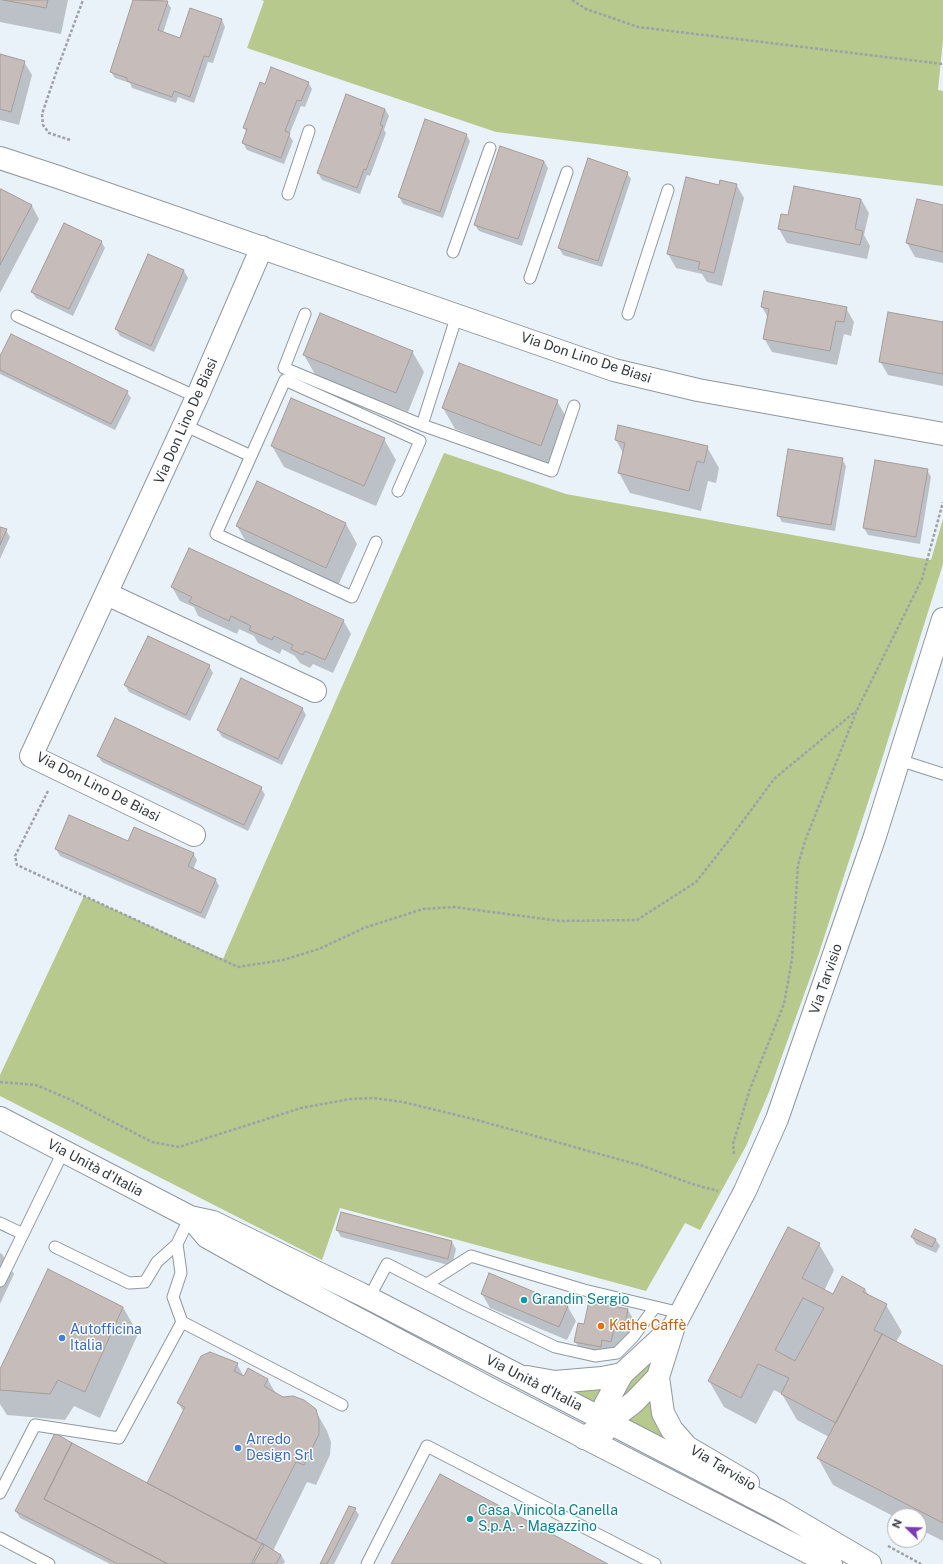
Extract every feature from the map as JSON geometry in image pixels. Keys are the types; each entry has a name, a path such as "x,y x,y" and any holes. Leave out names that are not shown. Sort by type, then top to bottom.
{"street":[{"name":"Via Don Lino De Biasi","path":"0,158 262,247 614,370 654,380 742,398 943,434"},
{"name":"Via Don Lino De Biasi","path":"194,834 31,756 184,425 262,247"},
{"path":"106,594 315,691"},
{"name":"Via Tarvisio","path":"584,1438 634,1402 658,1377 677,1320 744,1191 777,1119 875,836 943,618"},
{"name":"Via Unità d'Italia","path":"0,1118 190,1218 213,1222 369,1298 780,1511 870,1564"},
{"name":"Via Unità d'Italia","path":"190,1218 207,1236 469,1378 831,1564"},
{"name":"Via Tarvisio","path":"622,1374 677,1320"},
{"path":"517,1374 555,1382 602,1378 622,1374"},
{"path":"603,1447 606,1422 605,1405 622,1374"},
{"name":"Via Tarvisio","path":"658,1377 663,1413 672,1430 687,1447 762,1492 780,1511"}],"lane":[{"path":"288,194 309,131"},
{"path":"453,252 490,148"},
{"path":"530,278 567,172"},
{"path":"628,314 668,190"},
{"path":"305,314 284,368 422,425 552,471 574,406"},
{"path":"422,425 457,315"},
{"path":"17,316 197,396"},
{"path":"376,542 352,598 216,534 285,380 420,441 398,491"},
{"path":"184,425 251,456"},
{"path":"899,760 943,774"},
{"path":"0,1281 63,1152"},
{"path":"55,1247 129,1282 145,1282 157,1262 177,1244 190,1218"},
{"path":"0,1223 23,1234"},
{"path":"177,1244 181,1273 173,1297 182,1322 342,1405"},
{"path":"427,1284 471,1256 584,1290 656,1307 677,1320"},
{"path":"369,1298 387,1264 555,1347 594,1356 617,1353 633,1337 656,1307"},
{"path":"0,1493 35,1425 119,1438 182,1322"},
{"path":"367,1564 427,1446 655,1564"},
{"path":"0,1538 49,1564"}],"path":[{"path":"70,140 49,133 43,125 42,114 83,0"},
{"path":"572,0 586,9 638,27 943,64"},
{"path":"734,1156 733,1144 750,1089 784,1004 792,959 798,865 805,841 857,710 922,579 943,502"},
{"path":"60,770 44,796 15,856 17,865 238,967 283,960 319,949 364,928 423,909 454,907 560,921 637,920 696,882 774,779 857,710"},
{"path":"0,1082 36,1085 69,1099 152,1142 178,1147 301,1108 350,1099 374,1098 388,1100 477,1120 561,1143 643,1166 692,1184 723,1192"},
{"path":"891,1548 921,1564"}],"green space":[{"path":"261,0 943,0 943,40 938,90 943,91 943,186 496,132 247,48 264,1"},
{"path":"444,453 566,494 931,560 943,519 943,564 819,953 769,1092 746,1146 700,1230 685,1223 646,1291 340,1208 322,1260 0,1096 0,1075 84,896 223,959"},
{"path":"662,1347 646,1376 623,1402 616,1396"},
{"path":"608,1383 597,1408 562,1391"},
{"path":"651,1394 678,1450 622,1421"}],"building":[{"path":"3,0 48,0 46,8"},
{"path":"133,0 168,1 158,30 180,38 190,8 222,19 209,57 204,56 190,97 174,91 172,97 127,81 127,78 110,72"},
{"path":"0,54 25,61 11,112 0,109"},
{"path":"271,67 309,82 301,101 297,100 285,131 290,133 281,158 242,143 247,129 243,128 260,82 265,84"},
{"path":"346,94 385,109 380,125 383,126 366,170 364,169 357,188 317,173"},
{"path":"425,119 467,134 440,212 398,197"},
{"path":"500,146 544,161 518,239 474,225"},
{"path":"588,158 628,172 598,261 558,248"},
{"path":"686,177 719,185 720,180 737,184 714,273 698,269 700,262 667,254"},
{"path":"794,186 861,199 855,229 863,231 860,245 778,229 781,214 788,215"},
{"path":"1,189 32,205 0,265 0,191"},
{"path":"917,199 943,205 943,252 906,243"},
{"path":"64,223 102,241 69,309 31,292"},
{"path":"148,254 184,270 151,346 115,329"},
{"path":"764,291 847,307 844,322 836,321 830,351 763,339 769,309 761,307"},
{"path":"888,312 943,322 943,374 879,362"},
{"path":"320,313 413,351 396,393 303,355"},
{"path":"11,334 128,391 111,424 0,370 0,356"},
{"path":"459,363 558,400 541,446 442,408"},
{"path":"291,398 385,438 364,486 271,446"},
{"path":"618,425 708,446 704,463 697,461 689,491 618,473 625,443 615,440"},
{"path":"788,449 843,458 831,525 777,516"},
{"path":"875,460 928,469 916,537 863,528"},
{"path":"257,481 346,523 326,568 236,526"},
{"path":"0,527 7,529 0,545"},
{"path":"189,548 344,620 325,660 305,651 303,655 291,649 293,645 274,636 272,640 249,630 251,626 231,616 229,621 189,602 192,597 171,587"},
{"path":"148,636 210,665 186,715 124,685"},
{"path":"241,678 303,708 278,759 217,730"},
{"path":"115,718 262,787 244,825 97,756"},
{"path":"69,815 128,841 134,827 194,853 188,866 216,879 201,913 55,849"},
{"path":"341,1212 452,1241 448,1259 336,1230"},
{"path":"788,1227 820,1243 802,1278 833,1294 842,1276 865,1289 863,1292 887,1304 874,1330 882,1334 836,1423 781,1394 789,1378 758,1364 741,1398 708,1381","holes":["803,1298 824,1308 795,1361 775,1350"]},
{"path":"915,1229 936,1239 932,1247 911,1237"},
{"name":"Autofficina Italia","path":"48,1269 123,1307 85,1392 58,1380 50,1394 0,1390 0,1369"},
{"name":"Grandin Sergio","path":"489,1273 568,1306 559,1327 481,1294"},
{"name":"Kathe Caffè","path":"589,1301 628,1309 624,1331 614,1329 611,1342 602,1340 601,1347 574,1342 578,1323 584,1324"},
{"path":"882,1334 943,1366 943,1523 927,1515 927,1508 914,1508 817,1458"},
{"name":"Arredo Design Srl","path":"210,1352 238,1363 234,1371 244,1376 248,1368 268,1379 264,1386 283,1397 293,1396 304,1400 316,1409 319,1421 319,1434 304,1465 296,1462 256,1540 147,1483 185,1407 177,1403 201,1356"},
{"path":"55,1433 72,1443 44,1499 168,1564 118,1564 15,1511"},
{"path":"72,1443 264,1545 253,1564 168,1564 44,1499"},
{"name":"Casa Vinicola Canella S.p.A. - Magazzino","path":"440,1474 608,1564 391,1564"},
{"path":"349,1506 356,1508 327,1564 320,1564"},
{"path":"262,1543 281,1555 276,1564 251,1564"}],"place":[{"name":"Grandin Sergio","path":"524,1300"},
{"name":"Kathe Caffè","path":"601,1326"},
{"name":"Autofficina Italia","path":"62,1338"},
{"name":"Arredo Design Srl","path":"238,1448"},
{"name":"Casa Vinicola Canella S.p.A. - Magazzino","path":"470,1519"}]}
